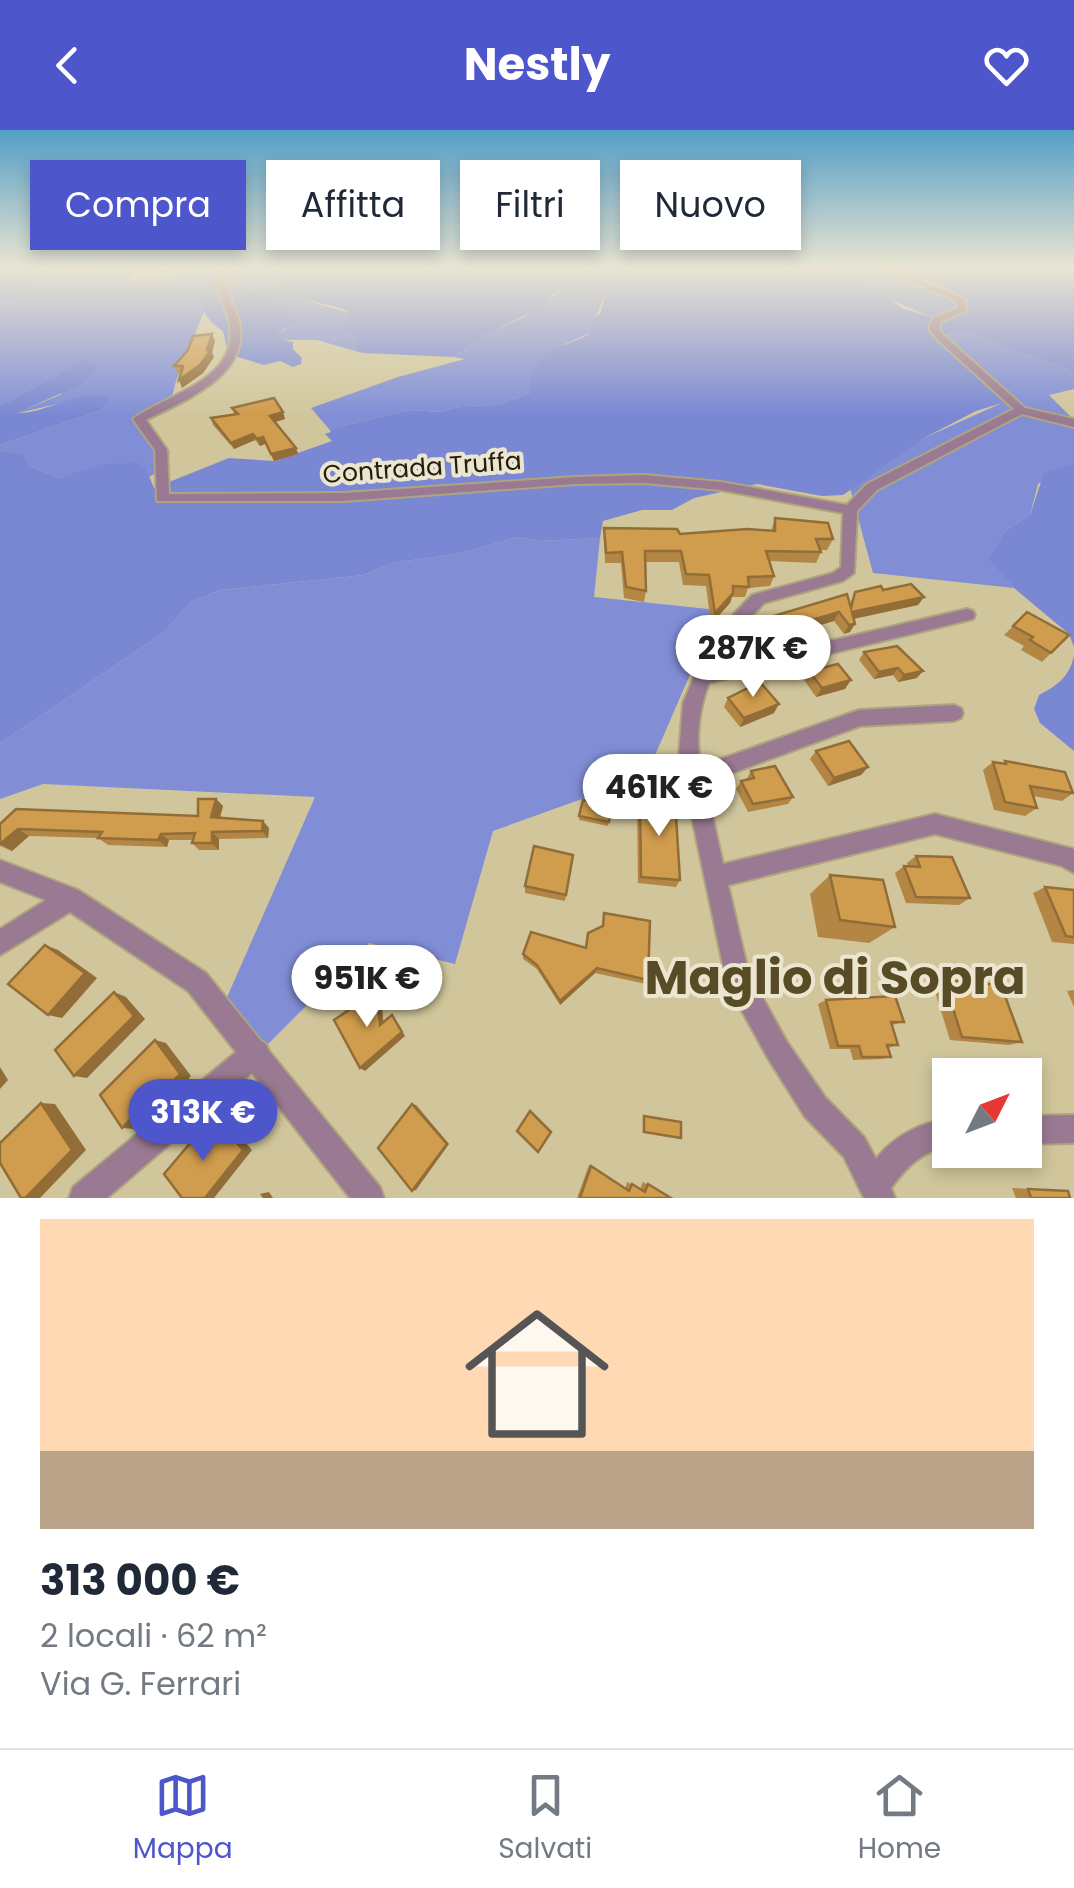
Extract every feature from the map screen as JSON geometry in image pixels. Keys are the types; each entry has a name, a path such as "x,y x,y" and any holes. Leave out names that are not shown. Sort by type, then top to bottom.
{"street":[{"name":"Contrada Truffa","path":"231,317 236,328 236,346 212,380 139,420 162,450 162,498 268,500 406,494 540,480 680,481 850,510"},
{"path":"944,317 936,320 934,329 951,349 1021,410 1074,424"},
{"path":"878,1192 854,1147 806,1093 736,976 694,778 689,730 692,703 702,678 739,619 758,599 838,577 849,569 850,510 872,487 1021,410"},
{"path":"702,678 967,616"},
{"path":"694,778 859,718 954,713"},
{"path":"717,876 935,824 1066,856 1074,862"},
{"path":"0,872 70,898 197,982 370,1198"},
{"path":"0,942 70,898"},
{"path":"84,1198 256,1052"},
{"path":"1042,1130 1074,1129"},
{"path":"878,1192 891,1159 914,1141 932,1136"}],"shaded area":[{"path":"0,317 202,317 170,405 138,421 170,453 161,470 149,477 147,471 80,472 58,478 30,466 20,454 0,450 0,445 98,411 70,401 14,414 60,395 84,361 0,406"},
{"path":"207,317 292,317 295,320 278,334 279,339 293,342 301,364 293,367 280,361 264,365 228,354 223,331"},
{"path":"277,317 351,317 357,339 355,351 317,340 279,340 278,334 286,329"},
{"path":"348,317 522,317 488,333 453,357 355,351 357,339 343,328"},
{"path":"524,317 596,317 588,334 565,344 534,371 530,393 497,405 461,406 440,412 410,410 329,429 311,408 398,377 465,359 453,357 488,333"},
{"path":"594,317 1074,317 1074,372 957,329 947,334 952,344 995,383 1005,402 976,411 924,438 843,495 822,496 757,484 694,498 672,510 642,510 603,521 600,538 540,541 518,537 456,554 391,563 364,575 221,590 192,601 162,634 0,743 0,450 21,454 30,466 58,478 103,464 138,463 147,471 154,488 229,458 275,461 332,441 325,434 331,432 329,429 410,410 440,412 461,406 497,405 530,393 534,368 540,360 588,335"},
{"path":"957,329 1074,372 1074,389 1049,395 1074,420 1074,464 1038,484 1030,515 1005,531 990,559 1014,588 873,573 850,488 924,438 1004,402 980,367 952,344 947,333"},
{"path":"85,360 99,366 82,384 17,413 88,396 111,398 98,411 0,445 0,406"},
{"path":"1074,464 1074,647 1069,634 1014,588 989,559 1005,531 1030,515 1044,473"},
{"path":"518,537 540,541 600,538 594,597 718,610 646,776 493,831 455,964 369,943 261,1051 224,1004 315,797 43,784 0,799 0,743 162,634 192,601 221,590 364,575 391,563 456,554"},
{"path":"1074,656 1074,751 1040,723 1034,709 1039,695 1066,675"}],"building":[{"path":"212,334 207,350 211,350 200,365 179,380 183,366 174,366 188,350 193,336"},
{"path":"274,398 283,412 270,416 296,448 271,454 263,437 257,439 253,434 231,443 211,418 238,414 232,408"},
{"path":"775,518 828,523 833,539 816,539 821,552 766,551 774,576 748,577 749,587 733,586 733,593 715,613 709,575 686,574 681,551 645,551 646,591 626,587 622,552 606,553 604,528 677,529 680,534 775,531"},
{"path":"911,584 924,597 852,612 855,624 849,625 839,612 758,636 747,624 847,594 851,608 855,592"},
{"path":"1027,612 1069,635 1051,653 1013,626"},
{"path":"897,646 923,671 904,675 898,668 879,672 864,652"},
{"path":"838,664 851,680 822,688 809,671"},
{"path":"760,682 779,704 744,718 728,698"},
{"path":"849,741 868,767 834,778 816,751"},
{"path":"1005,761 1065,772 1073,793 1030,786 1037,808 1005,802 993,762 1006,764"},
{"path":"775,766 793,797 753,804 741,781 754,778 751,771"},
{"path":"640,797 675,800 680,880 641,877"},
{"path":"198,799 216,799 211,817 263,821 262,831 212,832 212,843 192,843 195,833 161,834 158,840 98,838 102,832 18,829 0,844 0,824 16,809 198,816"},
{"path":"583,800 611,806 609,822 579,816"},
{"path":"534,846 573,855 566,895 525,886"},
{"path":"916,856 952,857 970,898 916,897 904,866 920,867"},
{"path":"830,875 883,880 895,927 840,920"},
{"path":"1045,887 1074,890 1074,937 1066,936"},
{"path":"604,913 650,921 648,980 597,968 560,1001 537,965 523,954 531,932 586,948 588,933 603,926"},
{"path":"45,945 85,973 48,1015 8,984"},
{"path":"944,980 1001,985 1022,1042 962,1037"},
{"path":"377,991 380,1025 392,1015 402,1032 360,1068 334,1020"},
{"path":"114,992 134,1016 74,1076 55,1050"},
{"path":"895,996 904,1022 891,1022 898,1045 887,1045 891,1057 862,1057 859,1046 838,1046 826,1000"},
{"path":"155,1040 180,1074 162,1093 159,1089 122,1128 100,1095"},
{"path":"41,1103 72,1150 21,1198 0,1163 0,1143"},
{"path":"412,1104 447,1144 412,1191 378,1148"},
{"path":"530,1111 551,1132 538,1152 517,1131"},
{"path":"644,1116 681,1122 681,1138 644,1132"},
{"path":"208,1122 224,1142 230,1135 243,1150 205,1198 182,1198 164,1174"},
{"path":"591,1166 629,1191 632,1184 645,1192 648,1184 671,1198 580,1198"},
{"path":"1028,1189 1068,1191 1070,1198 1031,1198"}],"district":[{"name":"Maglio di Sopra","path":"835,977"}]}
